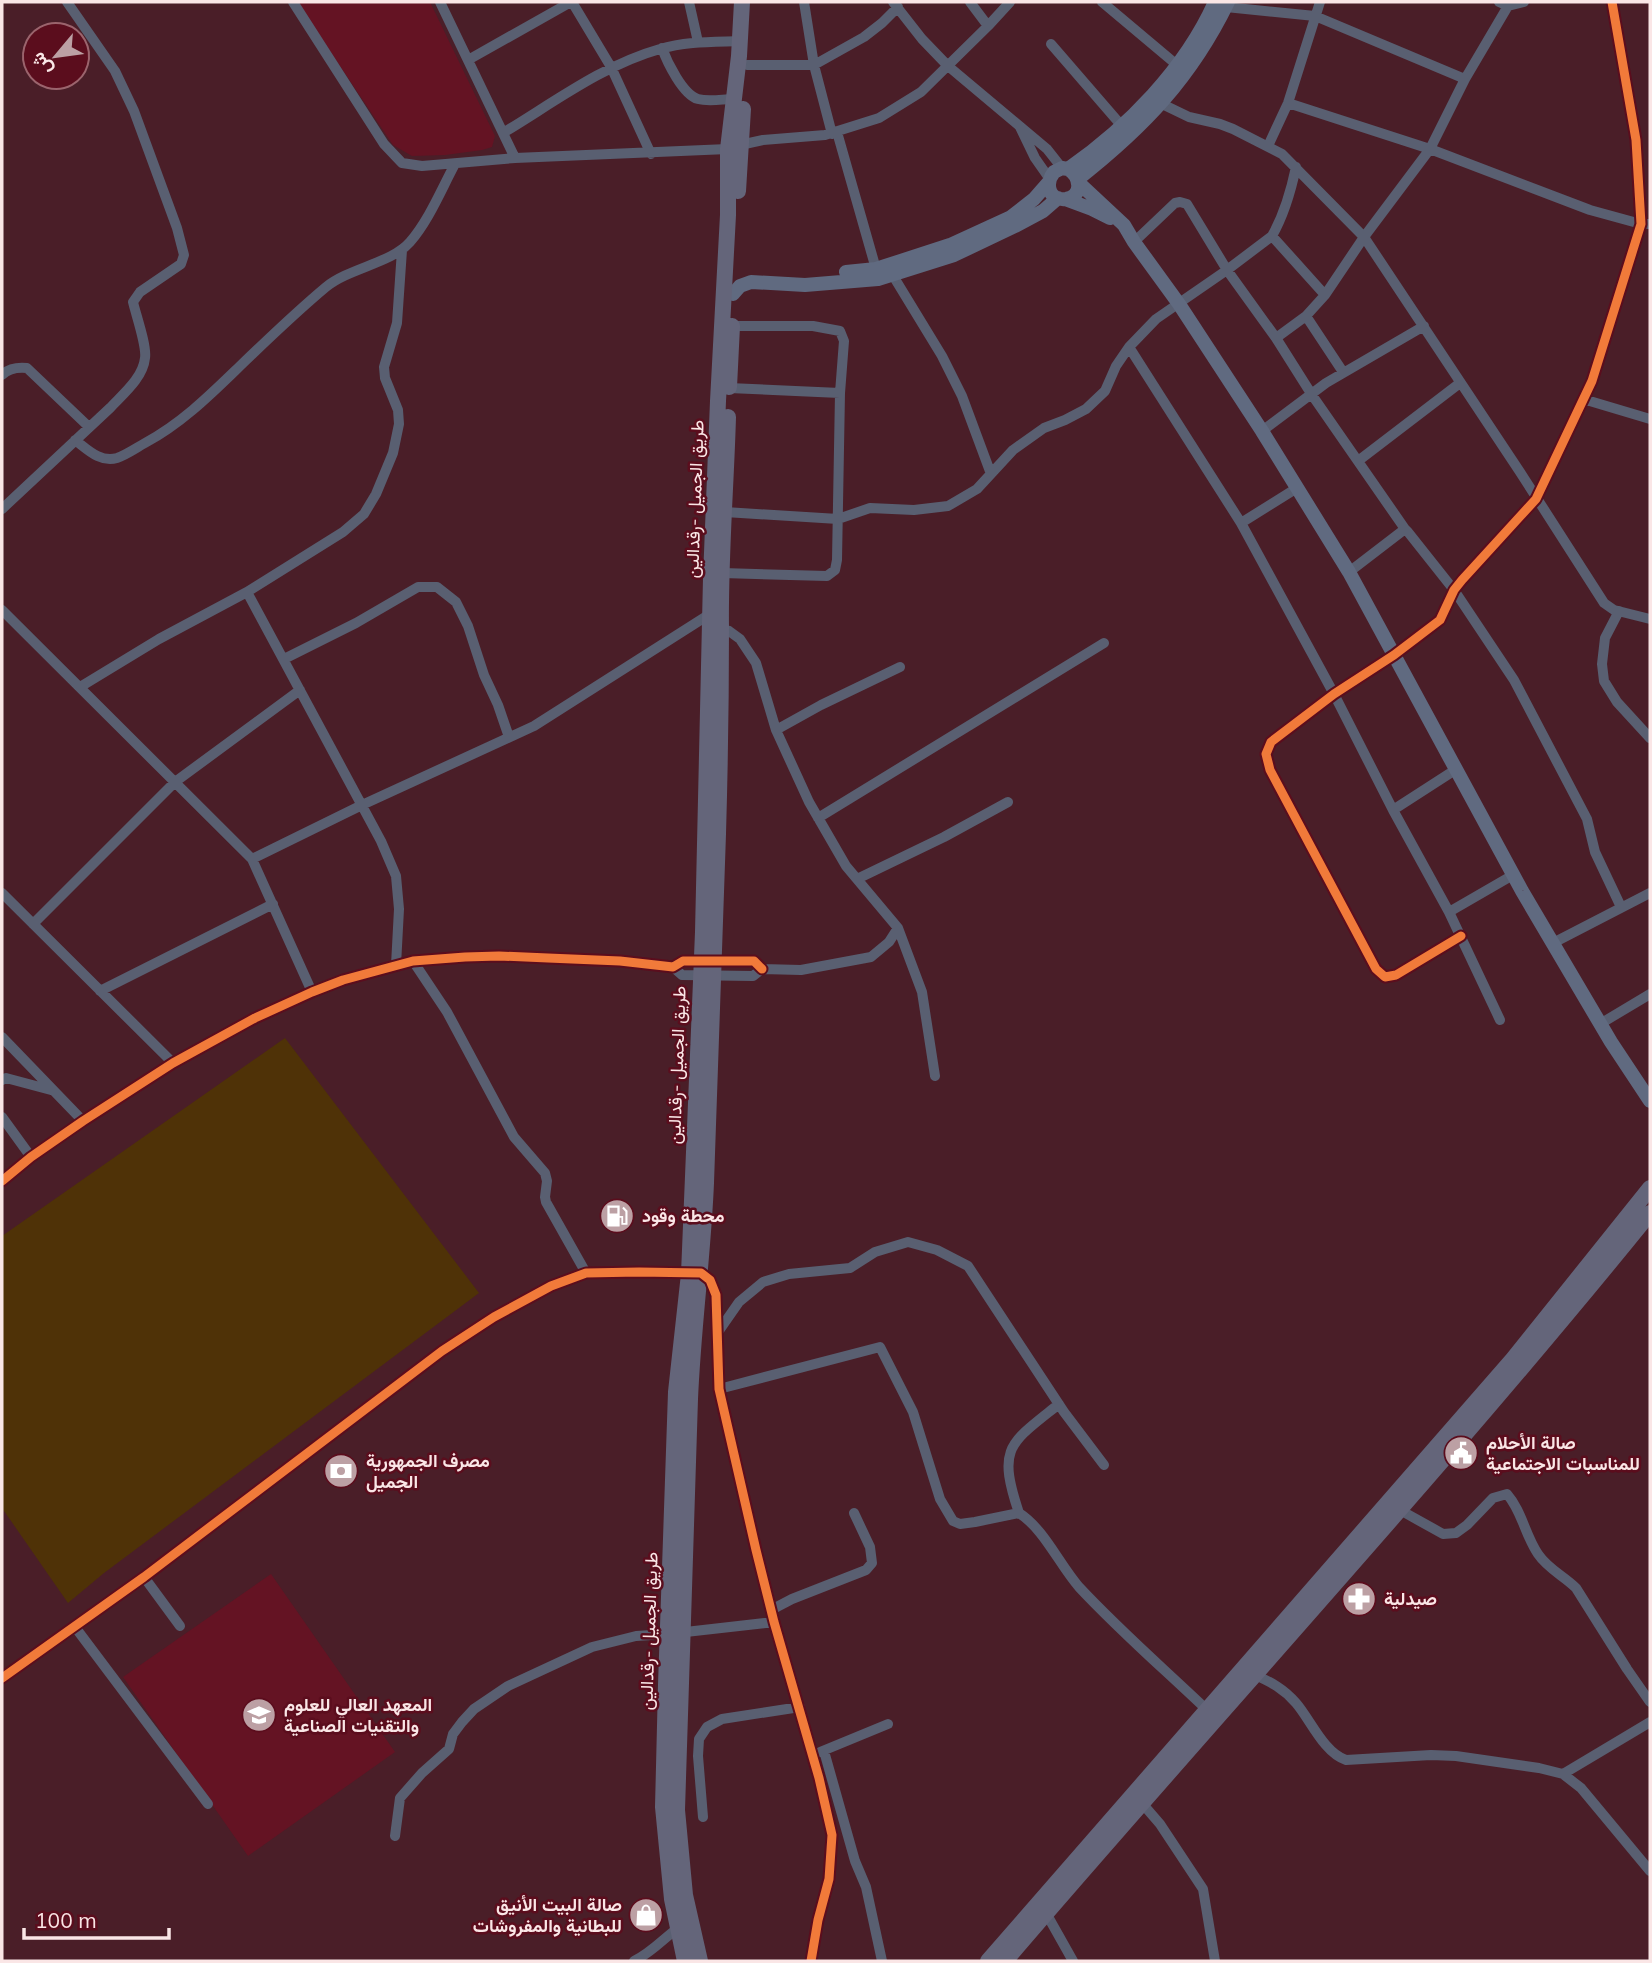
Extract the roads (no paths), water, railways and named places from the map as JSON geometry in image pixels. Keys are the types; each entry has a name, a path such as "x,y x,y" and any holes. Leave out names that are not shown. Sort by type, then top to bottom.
{"main road":[{"name":"طريق الجميل -رقدالين","path":"734,147 733,99 741,41 742,2"},
{"name":"طريق الجميل -رقدالين","path":"707,968 703,932 718,401 729,276 728,215 734,147 747,65 749,2"},
{"name":"طريق الجميل -رقدالين","path":"700,1961 685,1895 677,1810 676,1392 695,1274 707,968 721,732 720,629 733,326 733,294 729,276"},
{"path":"988,1961 1513,1359 1650,1188"},
{"path":"1005,1961 1141,1802 1523,1369 1650,1213"},
{"name":"طريق الجميل -رقدالين","path":"675,1633 663,1807 672,1899 685,1961"}],"street":[{"path":"2,509 126,391 141,372 146,356 133,302 140,292 181,264 184,255 177,228 134,111 116,71 67,2"},
{"path":"293,2 384,144 402,163 422,166 515,158 652,154 734,147 763,140 835,133 879,118 921,92 1010,2"},
{"path":"440,2 515,158"},
{"path":"468,60 572,2 611,67 652,154"},
{"path":"689,2 698,42"},
{"path":"804,2 814,65 876,269"},
{"path":"970,2 988,26"},
{"path":"1102,2 1177,65"},
{"path":"1268,146 1288,103 1320,2"},
{"path":"1276,338 1306,316 1325,295 1364,237 1430,149 1503,4 1524,2"},
{"path":"1461,936 1396,975 1385,977 1376,969 1270,770 1266,754 1271,742 1440,620 1454,590 1536,499 1592,381 1646,224 1636,140 1612,2"},
{"path":"1072,175 1083,158 1142,106 1177,65 1220,3"},
{"path":"1220,3 1315,16 1465,79"},
{"path":"729,276 805,277 876,269 950,246 1011,217 1034,199 1054,172 1072,175 1106,157 1162,104 1200,54 1220,3"},
{"path":"747,65 814,65 882,23 895,5 948,66 1048,149 1124,225 1262,431 1349,572 1513,876 1600,1024 1650,1101"},
{"path":"503,133 611,67 662,48 698,42 741,41"},
{"path":"1051,44 1121,125"},
{"path":"662,48 668,64 689,93 696,98 733,99"},
{"path":"1288,103 1430,149 1590,210 1646,224"},
{"path":"1162,104 1189,117 1220,124 1282,154 1364,237 1604,603 1610,608 1650,619"},
{"path":"1020,127 1049,181 1049,189 1061,198 1092,209 1124,225"},
{"path":"75,440 98,457 118,458 168,430 193,411 301,308 330,284 402,250 411,242 455,164"},
{"path":"725,512 838,519 870,508 915,510 948,506 977,489 1013,450 1044,428 1086,409 1105,391 1129,346 1156,319 1272,236 1290,197 1296,167"},
{"path":"733,294 740,286 751,282 805,285 878,279 954,255 1015,226 1061,198 1073,196 1077,190 1072,175"},
{"path":"1134,242 1175,203 1187,204 1227,270 1276,338 1312,395 1405,529 1454,590 1514,680 1587,819 1595,852 1621,907"},
{"path":"1272,236 1325,295"},
{"path":"80,687 159,639 247,592 343,532 364,514 376,494 393,453 399,424 398,410 385,378 384,367 397,323 402,250"},
{"path":"891,274 917,313 962,396 990,474"},
{"path":"1306,316 1343,372"},
{"path":"722,573 827,576 835,570 838,519 840,393 844,341 840,331 813,327 733,326"},
{"path":"1262,431 1326,383 1424,326"},
{"path":"1129,346 1241,523 1449,912 1500,1020"},
{"path":"2,375 15,367 27,368 89,427"},
{"path":"1358,461 1460,383"},
{"path":"729,388 840,393"},
{"path":"1583,399 1650,419"},
{"path":"1241,523 1297,488"},
{"path":"1349,572 1405,529"},
{"path":"284,659 356,623 418,587 437,587 456,602 468,626 509,737"},
{"path":"247,592 381,841 396,876 399,909 396,965"},
{"path":"2,610 252,859 312,992"},
{"path":"1619,611 1605,638 1602,664 1604,681 1617,702 1650,738"},
{"path":"252,859 534,726 710,614"},
{"path":"720,629 729,631 740,639 756,663 776,730 809,802 846,866 898,928 922,992 935,1076"},
{"path":"818,818 1104,643"},
{"path":"776,730 900,667"},
{"path":"33,924 175,782 300,690"},
{"path":"1393,810 1455,770"},
{"path":"857,879 944,837 1008,802"},
{"path":"1449,912 1513,876"},
{"path":"2,893 173,1063"},
{"path":"1553,943 1650,893"},
{"path":"100,991 273,904"},
{"path":"673,967 683,961 752,976 762,969 801,970 871,957 889,942 898,928"},
{"path":"2,1181 83,1121 173,1063 233,1030 312,992 396,965 413,961 499,956 620,961 673,967 682,975 754,961 762,969"},
{"path":"413,961 447,1012 514,1137 545,1173 546,1202 586,1273"},
{"path":"1600,1024 1650,994"},
{"path":"2,1037 83,1121"},
{"path":"2,1080 6,1078 54,1091"},
{"path":"2,1116 31,1157"},
{"path":"716,1335 739,1302 763,1282 789,1274 850,1268 875,1252 908,1242 937,1250 968,1266 1059,1404 1104,1465"},
{"path":"2,1678 144,1577 442,1351 494,1317 551,1286 586,1273 695,1274 709,1280 716,1295 719,1389 774,1622 800,1707 832,1835 829,1879 811,1961"},
{"path":"719,1389 880,1347 913,1412 940,1499 953,1521 960,1524 1018,1513 1031,1520 1076,1584 1112,1622 1207,1710"},
{"path":"1018,1513 1009,1483 1008,1461 1011,1447 1024,1431 1059,1404"},
{"path":"1400,1510 1443,1534 1456,1533 1493,1498 1507,1494 1515,1503 1538,1553 1552,1570 1576,1588 1650,1702"},
{"path":"771,1610 866,1570 872,1563 870,1547 855,1513"},
{"path":"144,1577 180,1626"},
{"path":"395,1836 400,1798 422,1773 449,1749 453,1734 461,1722 474,1709 508,1686 592,1647 636,1636 774,1622"},
{"path":"75,1627 208,1804"},
{"path":"1255,1675 1271,1682 1288,1695 1322,1740 1341,1758 1456,1756 1546,1769 1563,1774 1581,1788 1650,1871"},
{"path":"703,1817 698,1756 699,1739 707,1727 722,1719 800,1707"},
{"path":"1563,1774 1650,1721"},
{"path":"812,1754 888,1724"},
{"path":"824,1751 855,1861 866,1887 882,1961"},
{"path":"1141,1802 1160,1824 1203,1889 1214,1961"},
{"path":"1046,1913 1073,1961"},
{"path":"634,1961 652,1952 678,1928"}],"place":[{"name":"محطة وقود","path":"617,1216"},
{"name":"صالة الأحلام للمناسبات الاجتماعية","path":"1461,1453"},
{"name":"مصرف الجمهورية الجميل","path":"341,1471"},
{"name":"صيدلية","path":"1359,1599"},
{"name":"المعهد العالي للعلوم والتقنيات الصناعية","path":"259,1715"},
{"name":"صالة البيت الأنيق للبطانية والمفروشات","path":"646,1915"}]}
